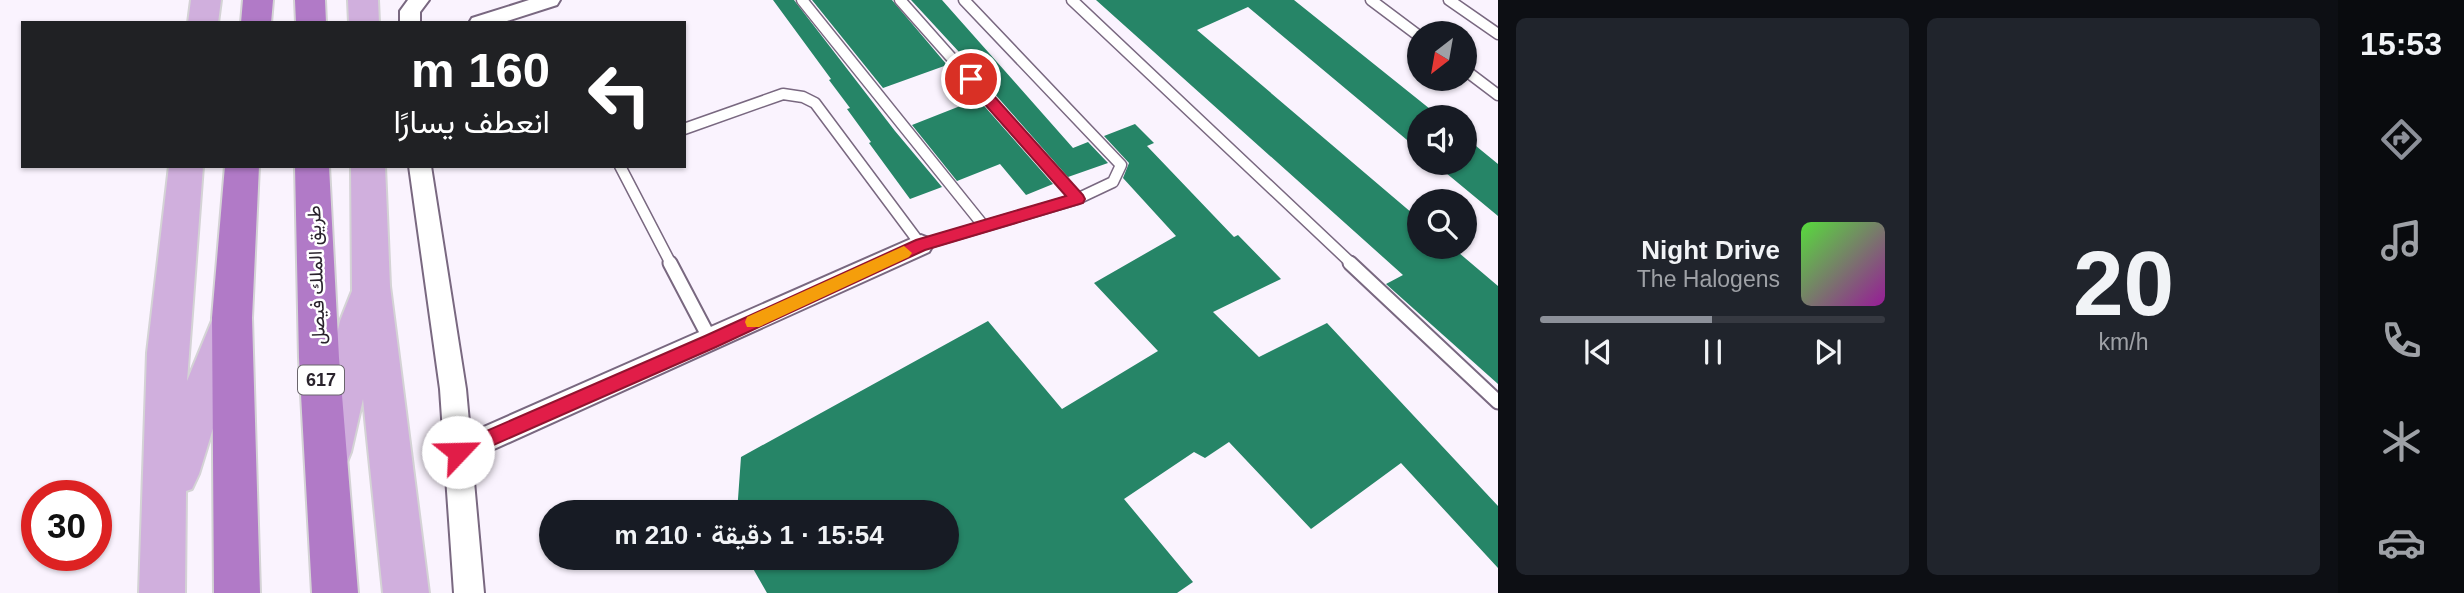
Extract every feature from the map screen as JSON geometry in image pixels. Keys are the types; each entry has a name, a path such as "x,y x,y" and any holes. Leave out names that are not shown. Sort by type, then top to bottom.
{"highway":[{"path":"256,21 258,0"},
{"path":"310,0 311,21"},
{"path":"237,593 232,318 242,168"},
{"name":"طريق الملك فيصل","path":"313,168 320,358 335,593"}],"main road":[{"path":"203,21 206,0"},
{"path":"363,0 364,21"},
{"path":"162,593 167,353 186,168"},
{"path":"368,168 371,286 406,593"},
{"path":"327,460 341,412 352,346 371,286"},
{"path":"164,515 210,373 232,318"}],"street":[{"path":"410,21 410,11 419,0"},
{"path":"485,21 550,0"},
{"path":"420,168 453,389 469,593"},
{"path":"458,452 921,245"}],"lane":[{"path":"802,0 983,225"},
{"path":"900,0 1077,199"},
{"path":"686,128 783,94 803,97 815,103 921,245 1077,199 1113,181 1121,165 964,0"},
{"path":"1072,0 1498,402"},
{"path":"1371,0 1407,27"},
{"path":"1449,0 1498,34"},
{"path":"1477,79 1498,95"},
{"path":"621,168 710,341"}],"building":[{"path":"773,0 794,0 895,131 942,187 910,199 869,143 871,142 847,109 850,108 829,80 831,79"},
{"path":"812,0 892,0 947,65 883,88"},
{"path":"911,0 942,0 1073,148 1088,142 1108,163 1068,177 994,93 996,92"},
{"path":"1096,0 1294,0 1425,105 1407,105 1407,140 1248,7 1197,30 1407,209 1407,259 1466,259 1498,286 1498,384 1386,284 1403,275"},
{"path":"978,99 1053,184 1026,195 1000,164 957,181 912,125"},
{"path":"1135,124 1154,143 1147,146 1234,237 1238,235 1281,279 1213,312 1259,357 1327,323 1498,506 1498,568 1401,463 1311,529 1229,442 1205,458 1194,452 1124,499 1193,582 1177,593 767,593 754,570 959,570 959,500 738,500 741,457 988,321 1062,409 1158,351 1094,283 1176,236 1123,178 1129,163 1104,136"},
{"path":"1477,147 1498,164 1498,216 1477,199 1477,189 1465,189 1448,175 1477,175"}],"slow traffic":[{"path":"753,322 904,253"}],"route":[{"path":"458,452 921,245 1077,199 971,79"}]}
